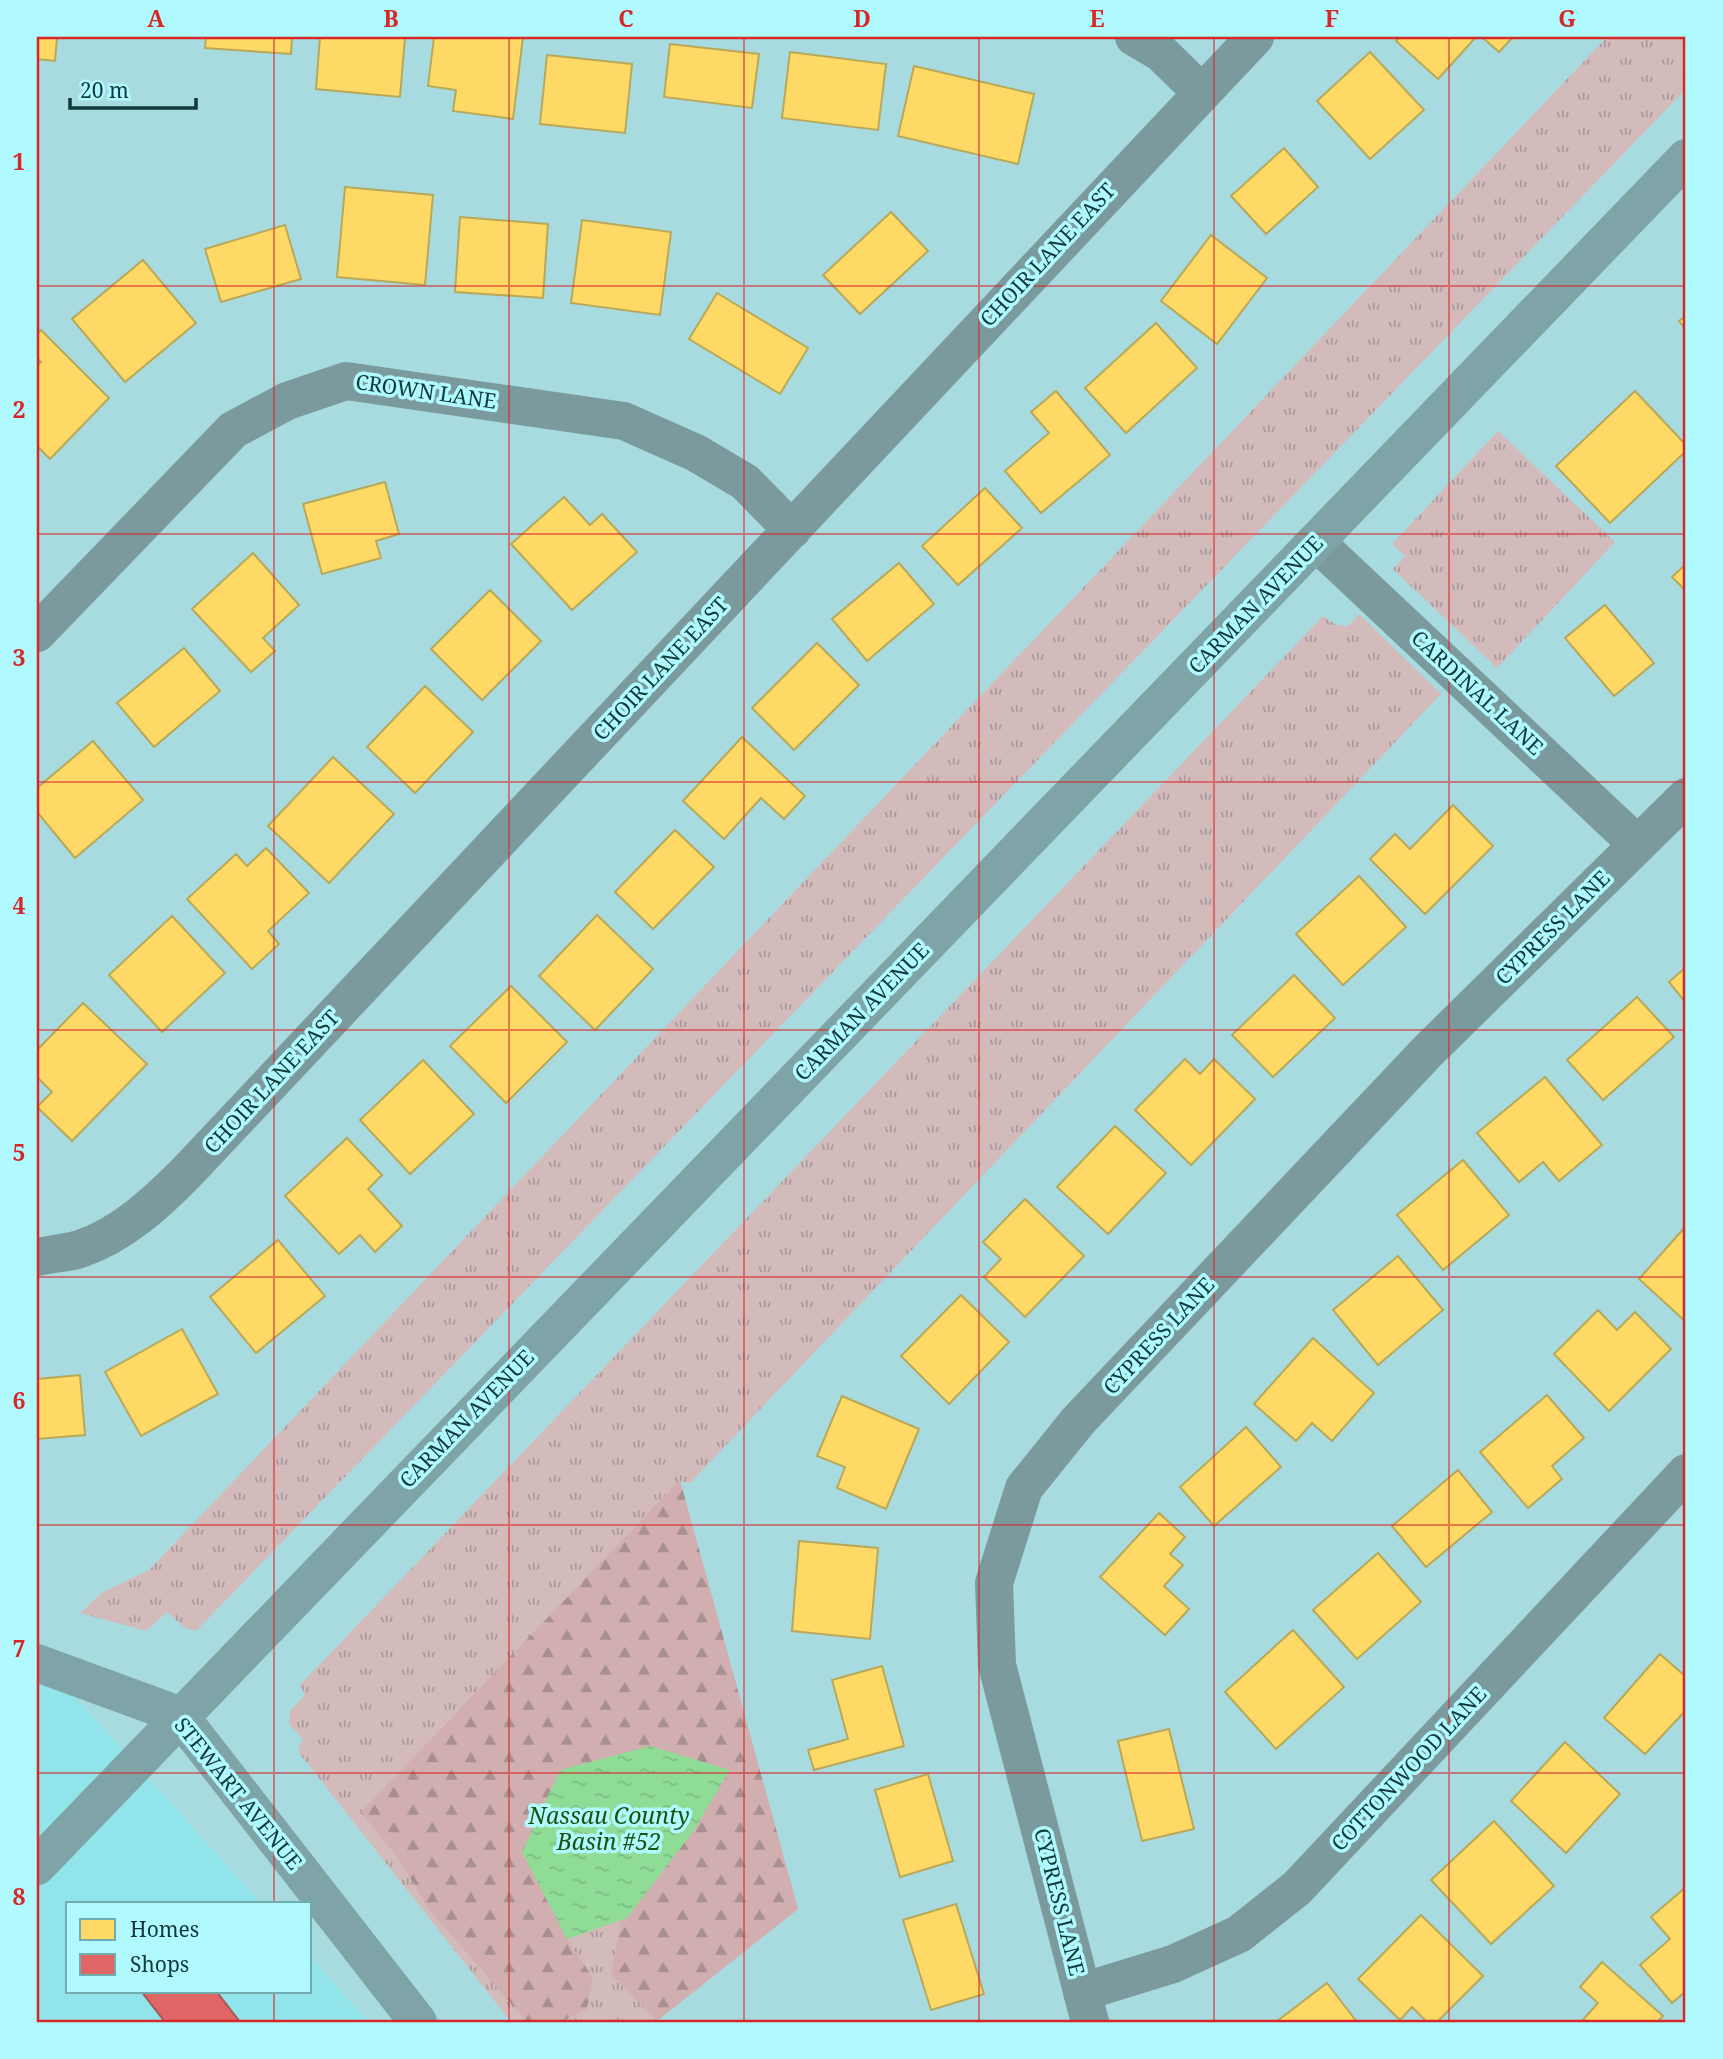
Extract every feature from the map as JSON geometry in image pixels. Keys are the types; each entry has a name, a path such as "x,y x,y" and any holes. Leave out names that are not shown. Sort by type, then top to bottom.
{"main road":[{"name":"CARMAN AVENUE","path":"37,1866 179,1715 1317,543 1686,158"},
{"name":"STEWART AVENUE","path":"37,1663 179,1715 418,2022"}],"street":[{"path":"1134,37 1161,53 1201,92"},
{"name":"CHOIR LANE EAST","path":"37,1257 80,1249 116,1232 153,1205 1255,37"},
{"name":"CROWN LANE","path":"37,633 233,430 287,401 346,381 624,421 696,453 745,482 792,530"},
{"name":"CARDINAL LANE","path":"1317,543 1637,844"},
{"name":"CYPRESS LANE","path":"1086,2007 997,1665 994,1583 1024,1488 1078,1422 1427,1052 1686,797"},
{"name":"COTTONWOOD LANE","path":"1086,2007 1239,1934 1297,1888 1686,1474"}],"shaded area":[{"path":"37,1679 67,1688 260,1902 66,1902 66,1993 312,1993 312,1959 369,2022 37,2022"}],"green space":[{"path":"1607,37 1686,37 1686,89 196,1631 185,1628 167,1612 146,1631 80,1613 103,1592 149,1570"},
{"path":"1498,431 1615,542 1497,668 1393,569 1405,556 1392,544"},
{"path":"1359,614 1441,694 690,1483 680,1481 798,1909 655,2022 511,2022 300,1754 299,1746 303,1739 289,1724 290,1711 305,1695 300,1685 1323,616 1336,625 1348,626"},
{"path":"680,1480 798,1909 657,2021 611,1974 621,1920 627,1917 694,1830 730,1770 522,1852 567,1939 593,1978 587,2009 561,2022 527,2022 431,1912 397,1857 361,1812"}],"water":[{"name":"Nassau County Basin #52","path":"650,1746 730,1770 694,1830 627,1918 567,1939 522,1852 560,1770"}],"building: Homes":[{"path":"37,37 57,37 55,61 37,59"},
{"path":"206,37 292,37 291,54 205,48"},
{"path":"320,37 405,37 400,97 316,89"},
{"path":"434,37 523,37 513,119 453,111 456,90 428,86"},
{"path":"1400,37 1476,37 1438,79 1396,41"},
{"path":"1482,37 1513,37 1499,52"},
{"path":"670,44 759,54 752,108 664,97"},
{"path":"790,52 886,64 878,130 782,118"},
{"path":"1370,52 1424,110 1370,159 1317,101"},
{"path":"547,55 632,64 625,133 540,124"},
{"path":"914,66 1034,94 1018,164 898,136"},
{"path":"1284,148 1318,187 1266,234 1231,196"},
{"path":"345,187 433,195 425,285 337,277"},
{"path":"891,212 928,251 860,314 823,275"},
{"path":"460,217 548,224 543,298 455,292"},
{"path":"582,220 671,232 660,315 571,303"},
{"path":"285,225 301,279 221,302 205,249"},
{"path":"1211,235 1267,278 1217,344 1161,301"},
{"path":"143,260 196,323 125,382 72,319"},
{"path":"717,293 808,348 780,394 689,339"},
{"path":"1686,316 1686,330 1679,321"},
{"path":"1156,323 1197,368 1126,433 1085,388"},
{"path":"41,330 109,398 50,459 37,446 37,366 41,362 37,358 37,334"},
{"path":"1056,391 1110,455 1041,513 1005,471 1049,433 1031,412"},
{"path":"1635,391 1686,445 1686,451 1610,523 1556,466"},
{"path":"385,482 399,534 376,541 381,558 322,574 303,504"},
{"path":"985,488 1022,528 958,585 922,546"},
{"path":"564,497 590,525 602,514 637,552 572,610 511,544"},
{"path":"253,553 299,605 263,638 275,651 251,672 192,609"},
{"path":"899,563 934,604 867,661 832,619"},
{"path":"1686,564 1686,591 1672,577"},
{"path":"490,590 541,641 482,700 431,649"},
{"path":"1605,605 1654,663 1614,696 1565,638"},
{"path":"817,643 859,685 794,750 752,708"},
{"path":"184,648 220,691 154,747 117,703"},
{"path":"425,686 473,732 415,793 367,747"},
{"path":"742,737 805,796 784,819 761,798 724,839 683,801"},
{"path":"93,741 143,800 75,858 37,812 37,788"},
{"path":"333,757 394,814 329,883 268,826"},
{"path":"1453,805 1493,846 1425,914 1370,859 1395,834 1410,849"},
{"path":"675,830 714,867 653,929 615,892"},
{"path":"266,848 309,893 268,931 279,944 252,969 187,899 236,854 247,866"},
{"path":"1359,876 1406,927 1343,985 1296,934"},
{"path":"597,915 653,969 595,1030 539,976"},
{"path":"172,916 225,973 162,1032 109,975"},
{"path":"1686,967 1686,1003 1669,982"},
{"path":"1294,975 1335,1018 1273,1077 1232,1035"},
{"path":"511,986 567,1042 506,1103 450,1046"},
{"path":"1637,997 1674,1037 1603,1100 1567,1060"},
{"path":"83,1003 147,1064 72,1141 37,1107 52,1092 37,1077 37,1050"},
{"path":"1185,1059 1200,1074 1214,1059 1255,1099 1191,1165 1135,1110"},
{"path":"423,1060 474,1114 410,1174 360,1120"},
{"path":"1545,1077 1602,1145 1559,1181 1543,1162 1519,1182 1477,1133"},
{"path":"1115,1126 1166,1173 1108,1234 1057,1187"},
{"path":"347,1138 382,1175 368,1189 402,1226 375,1252 360,1235 339,1254 285,1196"},
{"path":"1463,1160 1509,1215 1443,1270 1397,1215"},
{"path":"1025,1199 1084,1256 1025,1317 984,1277 1001,1259 983,1242"},
{"path":"1686,1226 1686,1322 1639,1279"},
{"path":"278,1240 325,1296 256,1353 210,1297"},
{"path":"1398,1256 1443,1310 1378,1365 1333,1310"},
{"path":"961,1295 1009,1342 949,1404 901,1356"},
{"path":"1598,1310 1617,1330 1635,1312 1671,1349 1609,1411 1554,1354"},
{"path":"182,1329 218,1394 141,1436 105,1372"},
{"path":"1313,1338 1374,1393 1332,1441 1312,1423 1296,1441 1254,1404"},
{"path":"80,1375 85,1435 37,1439 37,1379"},
{"path":"1547,1395 1584,1438 1552,1466 1562,1479 1528,1508 1480,1452"},
{"path":"842,1396 919,1429 886,1509 837,1488 845,1467 817,1456"},
{"path":"1246,1427 1281,1467 1214,1526 1180,1487"},
{"path":"1458,1470 1492,1512 1426,1567 1392,1526"},
{"path":"1159,1513 1185,1537 1170,1554 1183,1565 1164,1586 1189,1609 1165,1635 1100,1577"},
{"path":"799,1541 878,1548 870,1639 792,1631"},
{"path":"1378,1553 1421,1602 1357,1659 1313,1610"},
{"path":"1293,1630 1344,1687 1276,1749 1225,1692"},
{"path":"1660,1654 1686,1677 1686,1710 1645,1754 1604,1718"},
{"path":"882,1666 904,1746 814,1770 808,1750 848,1739 832,1680"},
{"path":"1169,1729 1194,1829 1142,1841 1118,1741"},
{"path":"1565,1742 1620,1794 1566,1853 1511,1801"},
{"path":"928,1774 953,1861 900,1877 875,1790"},
{"path":"1494,1821 1554,1886 1491,1944 1431,1880"},
{"path":"1686,1887 1686,1991 1672,2003 1640,1965 1670,1939 1651,1917"},
{"path":"956,1904 984,1994 931,2010 903,1920"},
{"path":"1421,1915 1483,1976 1437,2022 1427,2022 1412,2007 1400,2020 1358,1979"},
{"path":"1602,1962 1663,2016 1657,2022 1581,2022 1598,2003 1580,1987"},
{"path":"1327,1983 1357,2022 1276,2022"}],"building: Shops":[{"path":"143,1993 218,1993 240,2022 165,2022"}]}
